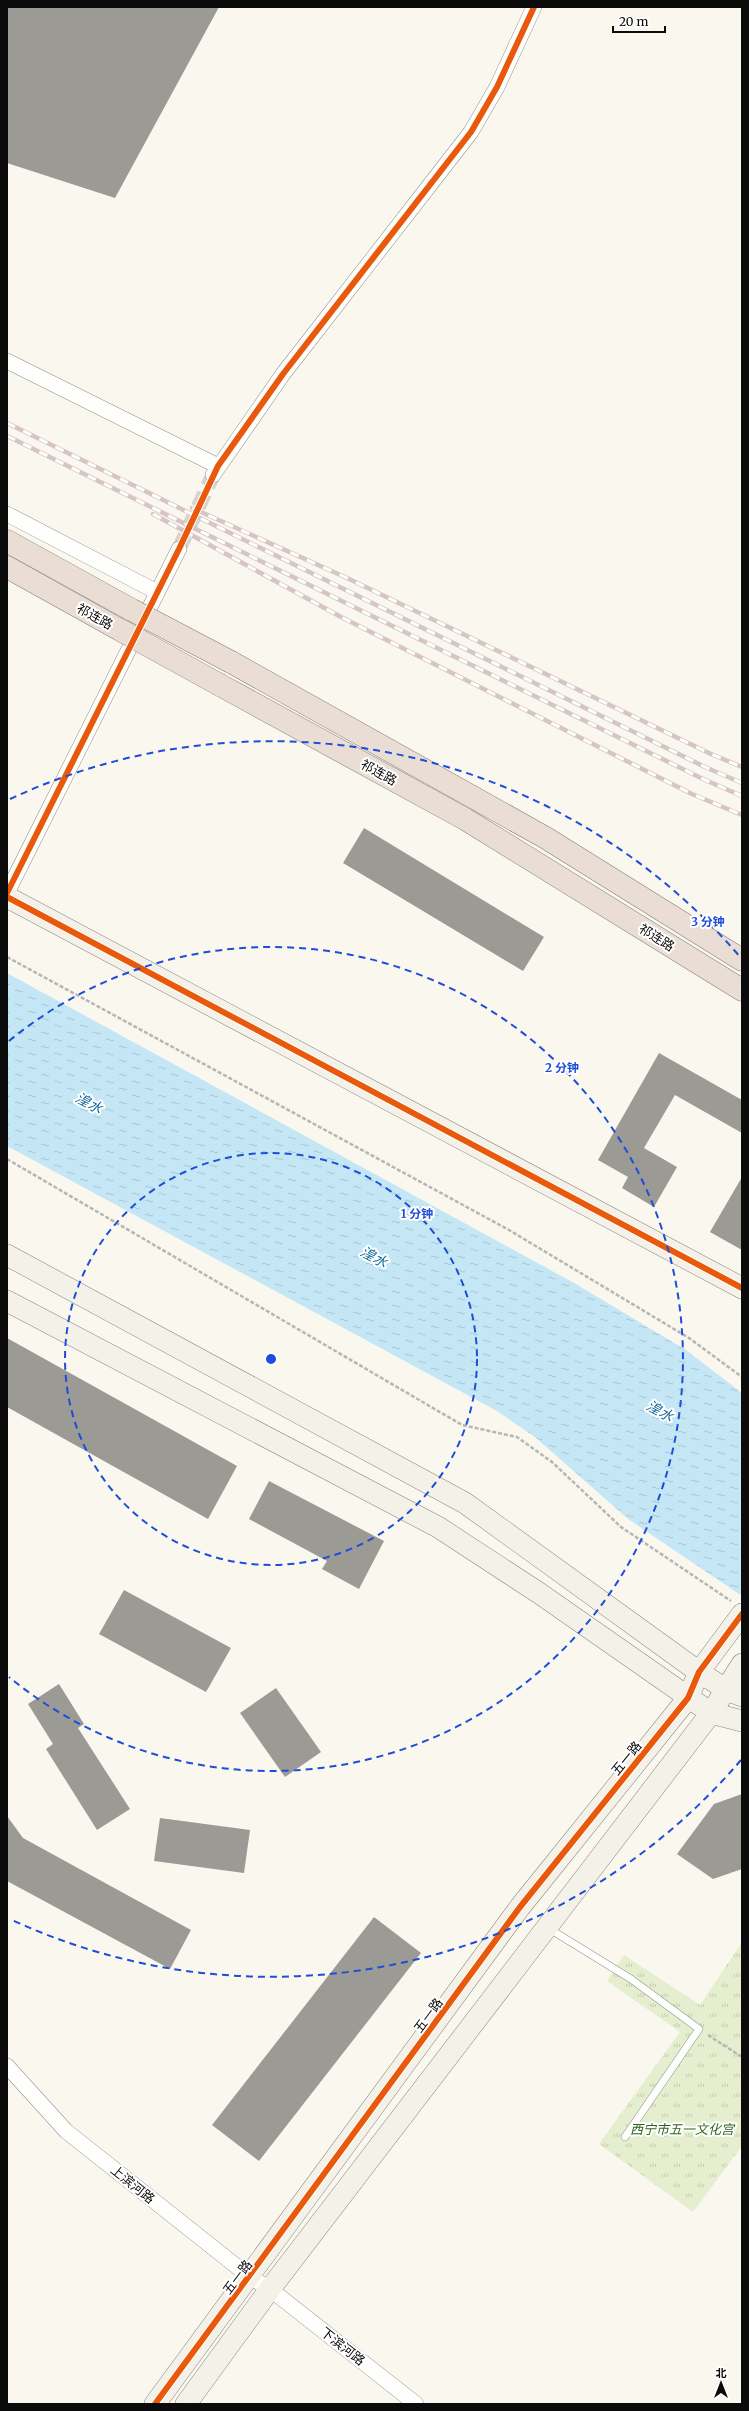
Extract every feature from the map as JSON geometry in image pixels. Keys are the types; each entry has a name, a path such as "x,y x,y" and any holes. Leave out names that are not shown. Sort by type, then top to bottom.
{"highway":[{"name":"祁连路","path":"7,541 132,610 231,662 546,838 742,960"},
{"name":"祁连路","path":"7,567 465,819 742,990"}],"street":[{"path":"7,361 216,470 283,374 471,132 497,88 534,7"},
{"path":"7,514 157,592"},
{"path":"7,893 179,549"},
{"path":"7,897 742,1288"},
{"path":"7,1255 465,1503 699,1672 734,1693"},
{"path":"7,1301 438,1527 538,1593 711,1713 742,1721"},
{"name":"五一路","path":"155,2404 250,2277 520,1906 688,1698 699,1672 721,1642 739,1609"},
{"path":"186,2404 270,2289 546,1927 711,1713 734,1693 742,1664"},
{"name":"上滨河路","path":"7,2066 66,2131 250,2277 270,2289"},
{"name":"下滨河路","path":"270,2289 416,2404"}],"lane":[{"path":"546,1927 631,1979 699,2029 625,2137"}],"path":[{"path":"7,957 508,1230 689,1338 742,1377"},
{"path":"7,1159 462,1425 517,1437 552,1462 621,1527 739,1609"},
{"path":"699,2029 742,2057"}],"green space":[{"name":"西宁市五一文化宫","path":"742,1942 742,2146 693,2212 599,2144 680,2032 607,1981 624,1955 700,2005"}],"water":[{"name":"湟水","path":"7,973 576,1284 686,1350 742,1393 742,1596 628,1519 536,1438 497,1411 7,1146"}],"building":[{"path":"7,7 219,7 115,198 7,163"},
{"path":"364,828 544,937 523,971 343,863"},
{"path":"659,1053 742,1100 742,1133 675,1095 644,1148 677,1167 654,1207 622,1188 628,1177 598,1160"},
{"path":"742,1177 742,1250 710,1232"},
{"path":"7,1338 237,1466 208,1519 7,1407"},
{"path":"269,1481 384,1541 359,1589 322,1569 327,1561 249,1519"},
{"path":"124,1590 231,1648 206,1692 99,1634"},
{"path":"59,1684 84,1724 78,1728 130,1809 97,1830 46,1749 53,1744 28,1704"},
{"path":"276,1688 321,1752 285,1777 240,1713"},
{"path":"742,1794 742,1869 713,1879 677,1854 714,1804"},
{"path":"7,1816 23,1838 191,1930 170,1969 7,1881"},
{"path":"160,1818 250,1830 244,1873 154,1861"},
{"path":"374,1917 421,1953 259,2161 212,2125"}],"tunnel":[{"path":"179,549 213,475"}],"railway":[{"path":"7,423 707,768 742,783"},
{"path":"7,436 705,780 742,796"},
{"path":"192,508 347,578 711,754 742,767"},
{"path":"153,514 341,617 692,794 742,815"}],"cycle path":[{"path":"7,893 179,549 218,466 283,374 471,132 497,87 534,7"},
{"path":"7,897 742,1288"},
{"path":"155,2404 520,1907 688,1698 699,1672 742,1614"}]}
